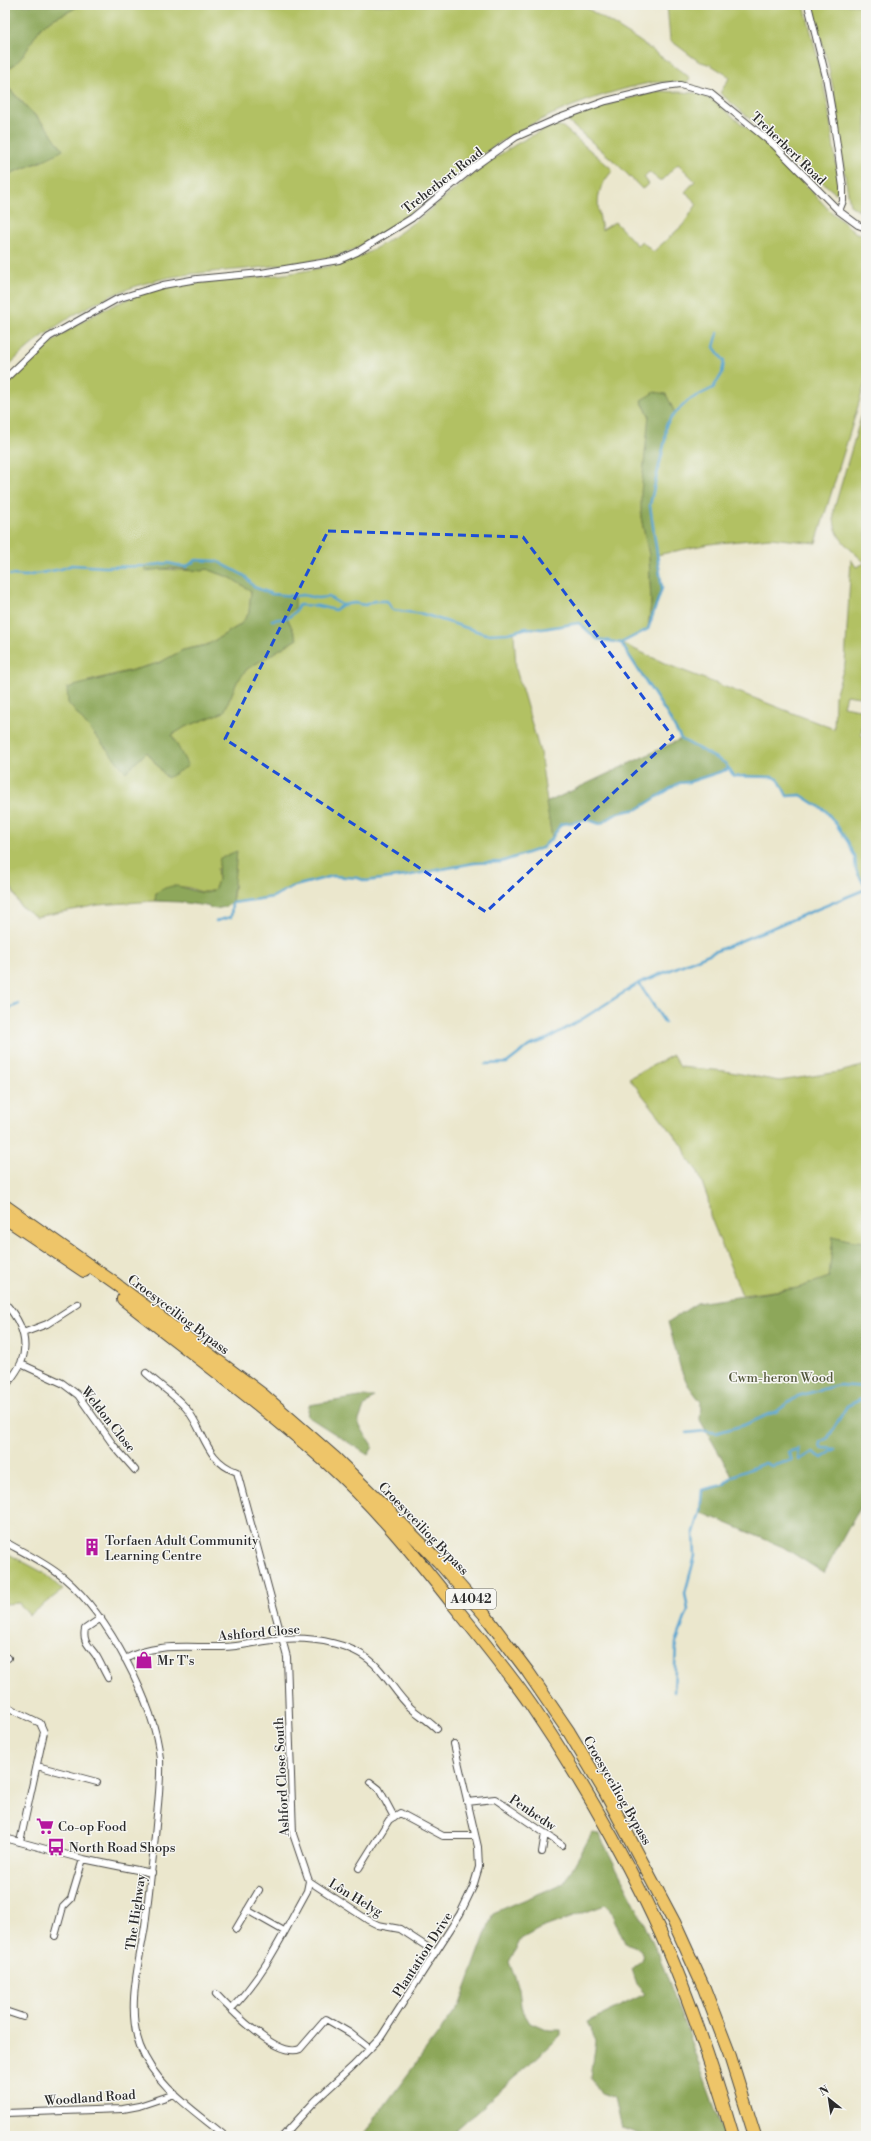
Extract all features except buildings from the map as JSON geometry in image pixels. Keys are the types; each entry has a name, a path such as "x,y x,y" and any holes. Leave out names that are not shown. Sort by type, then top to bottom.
{"highway":[{"name":"Croesyceiliog Bypass","path":"5,1206 117,1285 262,1394 336,1458 438,1561 485,1615 528,1672 568,1732 605,1792 674,1922 704,1988 729,2054 755,2136"},
{"name":"Croesyceiliog Bypass","path":"5,1218 111,1290 256,1404 326,1463 384,1520 481,1640 530,1703 573,1769 612,1837 647,1904 712,2068 733,2136"}],"street":[{"path":"808,5 826,77 834,124 843,187 843,201 839,211"},
{"name":"Treherbert Road","path":"5,379 49,337 117,299 141,290 197,279 261,273 339,260 357,252 412,218 475,166 516,137 559,118 641,91 680,85 710,93 774,145 839,211 858,225 866,228"},
{"path":"5,1303 20,1322 24,1345 21,1364 5,1387"},
{"path":"23,1333 47,1324 78,1304"},
{"name":"Weldon Close","path":"21,1364 62,1383 78,1395 114,1446 135,1470"},
{"name":"Ashford Close South","path":"146,1373 186,1409 209,1450 219,1461 237,1472 286,1657 288,1670 293,1834 309,1881"},
{"name":"The Highway","path":"5,1542 56,1571 75,1588 101,1618 125,1659 152,1720 157,1739 160,1761 159,1787 152,1874 135,1998 136,2034 140,2047 155,2073 175,2094 225,2136"},
{"path":"101,1618 85,1629 84,1634 85,1641 97,1656 108,1678"},
{"name":"Ashford Close","path":"125,1659 136,1653 156,1647 238,1647 281,1639 312,1640 336,1644 361,1655 377,1667 411,1708 437,1729"},
{"path":"5,1706 40,1723 44,1732 20,1842"},
{"name":"Plantation Drive","path":"283,2136 315,2101 370,2049 389,2025 460,1914 473,1887 480,1867 475,1836 454,1744"},
{"path":"37,1766 97,1782"},
{"path":"370,1782 379,1789 394,1817"},
{"name":"Penbedw","path":"467,1802 495,1799 562,1845"},
{"path":"359,1868 389,1820 400,1814 443,1836 475,1836"},
{"path":"542,1852 545,1833"},
{"path":"5,1838 83,1859 152,1874"},
{"path":"55,1936 63,1907 71,1899 83,1859"},
{"path":"231,2010 251,1988 307,1891 309,1881"},
{"name":"Lôn Helyg","path":"309,1881 368,1920 378,1925 400,1929 435,1952"},
{"path":"236,1929 259,1890"},
{"path":"247,1910 284,1931"},
{"path":"216,1994 247,2024 272,2042 291,2050 300,2049 326,2019 350,2033 370,2049"},
{"path":"5,2011 23,2017"},
{"name":"Woodland Road","path":"5,2113 123,2109 138,2106 175,2094"}],"highlighted area":[{"path":"328,531 523,537 673,737 486,912 225,739"}],"green space":[{"path":"5,5 79,5 71,11 51,20 38,31 25,53 8,69 5,84"},
{"path":"79,5 582,5 638,40 689,77 690,80 687,83 654,82 628,88 585,101 542,119 502,141 485,153 389,229 345,253 317,260 169,277 133,287 113,295 93,304 56,327 21,354 5,369 5,175 43,161 48,129 5,84 8,69 20,59 38,31 43,26"},
{"path":"667,5 804,5 828,106 840,192 835,193 720,93 730,77 711,65 698,61 670,40"},
{"path":"812,5 866,5 866,215 850,205 838,134 837,107 828,64"},
{"path":"5,85 48,129 63,150 42,161 5,176"},
{"path":"659,91 698,93 715,102 771,148 829,210 856,233 866,235 866,380 816,543 770,538 709,544 657,555 650,505 665,441 666,425 641,401 649,415 641,517 649,555 651,603 648,629 621,643 597,639 579,623 542,629 527,628 514,632 516,669 540,752 552,838 542,848 501,862 474,863 406,876 366,881 358,878 333,876 291,887 273,897 232,903 235,884 217,868 218,880 215,889 210,891 201,892 186,887 178,887 156,893 155,901 98,905 36,917 20,906 5,874 5,384 45,347 68,331 91,316 142,294 168,287 195,283 263,277 304,271 335,265 365,254 414,222 481,168 505,151 529,137 556,125 563,127 613,170 603,185 598,198 602,230 615,222 637,245 642,241 653,252 683,225 697,204 685,192 695,181 678,164 662,180 659,180 649,172 644,177 649,184 642,189 615,162 566,120 616,102","holes":["217,561 245,576 254,587 272,594 295,596 286,615 297,639 247,669 237,682 224,712 185,727 172,735 167,778 147,752 126,771 89,681 159,663 183,650 207,645 240,625 249,613 251,591 231,578 207,569 196,571 161,569 168,563 186,567"]},
{"path":"655,392 666,394 675,413 666,425 665,441 650,505 662,588 648,629 651,603 649,555 641,517 641,492 649,415 641,400"},
{"path":"866,400 866,698 846,695 843,706 865,710 861,735 866,738 866,888 856,870 855,857 848,842 826,811 801,795 787,796 779,780 773,777 734,776 725,763 681,739 667,714 621,643 671,666 834,729 835,696 845,664 851,559 856,567 865,563 846,545 838,534 835,527 834,509"},
{"path":"196,560 217,561 245,576 254,587 272,594 295,596 295,608 286,615 297,639 247,669 237,682 224,712 185,727 172,735 188,766 167,778 147,752 126,772 68,703 67,688 159,663 183,650 207,645 240,625 249,613 251,591 231,578 207,569 202,571 171,568 146,571 146,566 168,563 186,567"},
{"path":"681,739 725,763 729,769 689,782 679,783 638,809 618,813 600,824 589,820 561,824 552,838 546,803"},
{"path":"237,851 232,903 225,907 215,909 180,902 155,901 156,893 164,888 173,886 206,893 211,891 217,885 220,858"},
{"path":"673,1055 680,1067 725,1071 779,1081 839,1072 866,1065 866,1242 848,1240 833,1236 830,1277 798,1288 742,1295 710,1216 708,1199 698,1172 688,1159 683,1146 629,1078"},
{"name":"Cwm-heron Wood","path":"833,1236 848,1240 866,1242 866,1490 863,1501 824,1573 783,1547 700,1512 702,1490 723,1485 732,1476 700,1420 701,1402 688,1385 681,1370 668,1322 697,1303 798,1288 829,1277"},
{"path":"360,1397 374,1397 364,1407 358,1423 373,1447 368,1455 307,1416 309,1405"},
{"path":"5,1552 42,1572 63,1590 29,1615 19,1603 5,1604"},
{"path":"592,1833 599,1834 638,1910 664,1968 725,2136 644,2136 622,2128 615,2098 601,2093 591,2078 596,2041 587,2022 645,1994 636,1984 631,1969 643,1959 641,1952 635,1946 625,1943 609,1908 605,1905 539,1929 521,1939 509,1962 519,1988 521,2007 530,2022 548,2030 561,2030 561,2035 552,2044 449,2136 362,2136 460,2004 493,1913 564,1883"}],"waterway":[{"path":"621,643 648,629 662,588 650,505 665,441 666,425 675,413 689,400 713,388 722,374 724,361 714,347 718,333"},
{"path":"10,575 26,576 61,569 72,565 105,567 146,566 168,563 186,567 196,560 217,561 245,576 254,587 272,594 295,596 303,595 317,598 329,597 342,605 354,603 365,605 374,601 387,601 393,610 423,614 486,634 508,633 527,628 542,629 579,623 597,639 621,643 667,714 681,739 725,763 734,776 773,777 779,780 787,796 801,795 826,811 848,842 855,857 856,870 866,888"},
{"path":"272,620 288,617 294,613 299,605 318,606 335,610 342,605"},
{"path":"216,921 231,917 232,903 273,897 291,887 333,876 358,878 366,881 406,876 474,863 501,862 542,848 552,838 561,824 589,820 600,824 618,813 638,809 679,783 689,782 729,769"},
{"path":"485,1064 507,1063 529,1046 545,1040 579,1021 639,983 866,889"},
{"path":"639,983 665,1023"},
{"path":"5,1010 19,1004"},
{"path":"687,1433 705,1431 716,1433 744,1425 777,1411 798,1396 838,1385 866,1387"},
{"path":"674,1692 676,1643 688,1610 685,1593 695,1556 694,1532 700,1512 702,1490 723,1485 733,1476 765,1463 772,1466 792,1460 788,1452 798,1449 799,1460 813,1452 822,1458 835,1449 821,1448 820,1442 828,1438 847,1406 866,1397"}],"place":[{"name":"Torfaen Adult Community Learning Centre","path":"92,1547"},
{"name":"Mr T's","path":"144,1660"},
{"name":"Co-op Food","path":"45,1826"},
{"name":"North Road Shops","path":"56,1847"}]}
